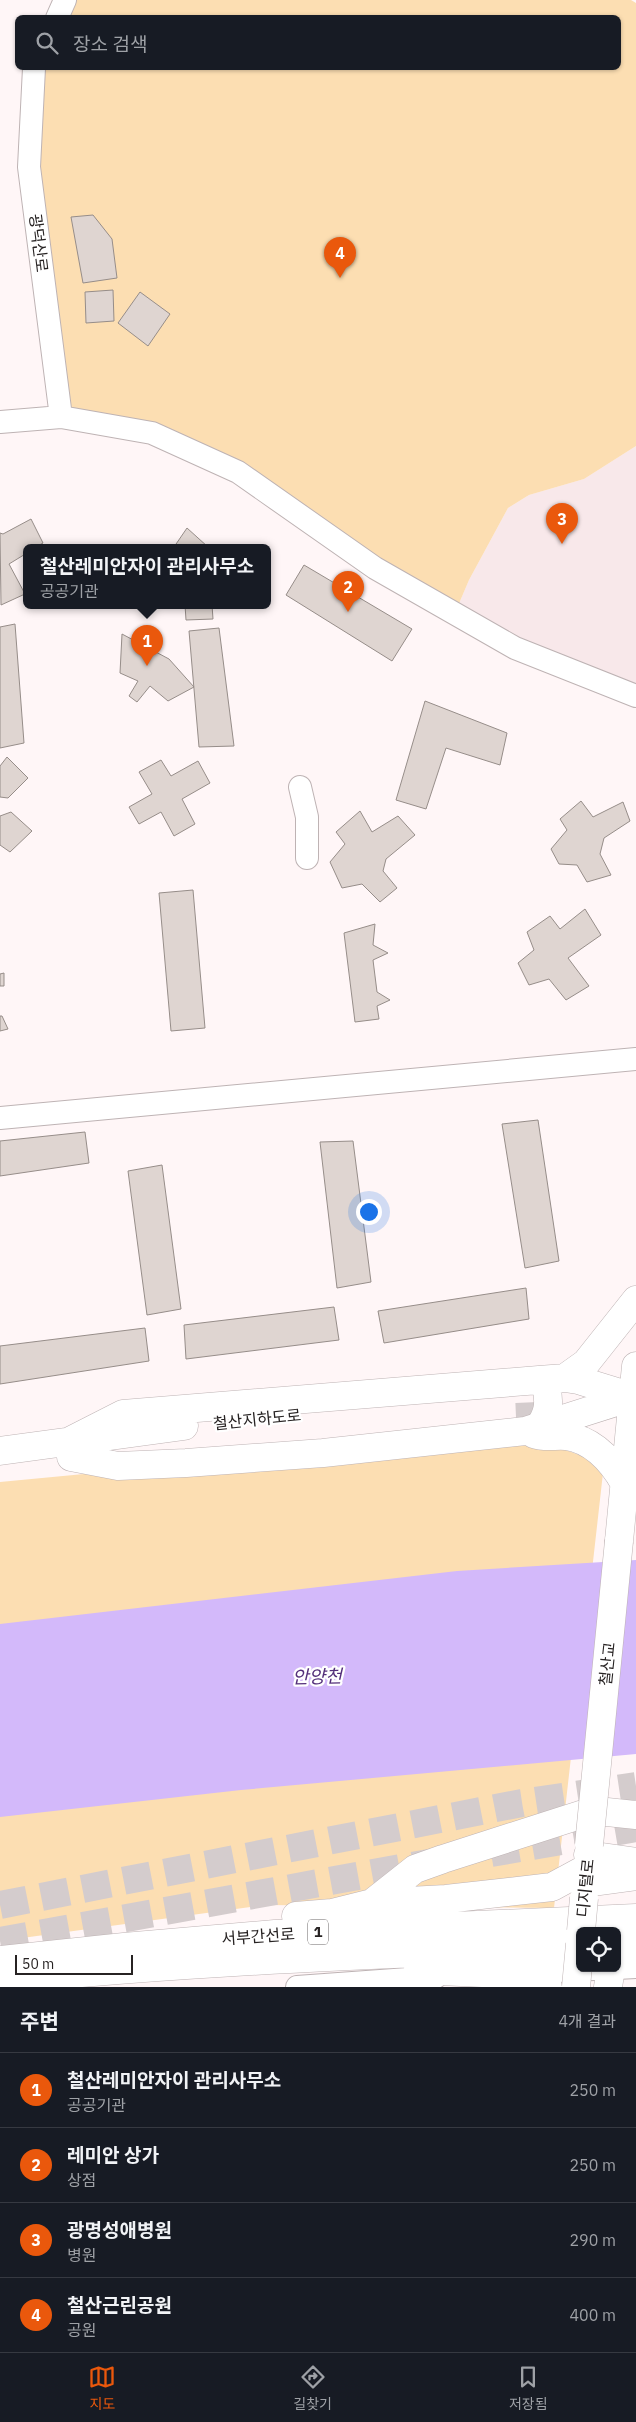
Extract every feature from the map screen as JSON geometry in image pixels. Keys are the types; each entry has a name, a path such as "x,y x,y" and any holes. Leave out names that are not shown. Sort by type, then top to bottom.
{"main road":[{"path":"523,1417 546,1419 548,1410 546,1385 552,1379 586,1364 636,1300"},
{"path":"630,1487 636,1366"},
{"path":"69,1450 123,1414 552,1379 635,1397"},
{"path":"69,1450 118,1466 323,1453 635,1397"},
{"path":"523,1417 540,1436 566,1436 594,1447 611,1462 630,1487"},
{"name":"철산지하도로","path":"0,1466 200,1424 523,1417"},
{"name":"철산지하도로","path":"0,1451 69,1450"},
{"name":"철산교","path":"587,1870 619,1541 630,1487"},
{"path":"372,1903 415,1869 580,1816 607,1812 636,1815"},
{"path":"0,1950 155,1930 332,1913 372,1903 446,1899 552,1887 587,1870 636,1862"},
{"path":"587,1870 636,1876"},
{"name":"디지털로","path":"581,1927 587,1870"},
{"name":"서부간선로","path":"0,1960 275,1934 636,1918"},
{"path":"621,1945 636,1944"},
{"name":"서부간선로","path":"0,1981 62,1974 219,1964 576,1945"},
{"path":"219,1964 510,1973 559,1983 576,1952"},
{"path":"608,1987 611,1972"}],"street":[{"path":"58,15 65,0"},
{"name":"광덕산로","path":"34,70 29,167 61,417"},
{"path":"0,422 61,417 152,432 238,472 375,568 515,648 636,696"},
{"path":"300,787 308,817 307,858"},
{"path":"0,1118 636,1059"},
{"path":"621,1968 636,1968"},
{"path":"559,1983 598,1972"},
{"path":"297,1987 400,1978 510,1973"}],"shaded area":[{"path":"65,0 631,0 636,3 636,446 584,479 529,495 508,508 469,580 455,613 152,433 61,417 29,167 34,70 621,70 621,15 58,15"},
{"path":"636,446 636,696 455,613 469,580 508,508 529,495 584,479"},
{"path":"541,1441 604,1464 554,1908 265,1905 0,1941 0,1482 147,1468"}],"water":[{"name":"안양천","path":"636,1560 636,1754 241,1790 0,1817 0,1624 457,1571"}],"building":[{"path":"93,215 112,239 117,278 83,283 71,217"},
{"path":"113,290 114,321 86,323 85,292"},
{"path":"140,292 170,314 148,346 118,323"},
{"path":"31,519 43,543 23,544 23,555 9,564 23,590 23,595 1,605 0,533 3,534"},
{"path":"187,528 205,544 176,544"},
{"path":"304,565 412,629 392,661 286,595"},
{"path":"185,609 212,609 213,619 186,620"},
{"path":"15,624 24,743 0,748 0,627"},
{"path":"219,628 234,746 199,747 189,631"},
{"path":"122,634 169,659 194,687 168,701 150,686 137,702 129,696 138,681 120,673"},
{"path":"425,701 507,733 500,765 446,748 426,809 396,800"},
{"path":"7,757 28,778 8,798 0,797 0,766"},
{"path":"161,760 171,776 198,761 210,783 182,799 195,824 174,836 161,812 139,824 129,807 152,794 139,772"},
{"path":"581,801 593,817 623,802 630,821 604,838 600,854 611,875 587,882 577,865 559,864 551,849 567,830 560,819"},
{"path":"360,811 372,832 398,816 415,835 386,859 383,871 397,888 380,902 362,884 342,888 330,862 345,844 336,832"},
{"path":"11,812 32,831 10,852 0,845 0,816"},
{"path":"193,890 205,1028 171,1031 159,893"},
{"path":"585,909 601,935 568,958 589,986 566,1000 549,979 529,985 518,963 534,950 527,932 550,916 560,929"},
{"path":"375,924 373,945 388,953 373,960 377,992 390,1000 377,1006 379,1019 355,1022 344,933"},
{"path":"4,973 4,986 0,986 0,974"},
{"path":"0,1016 2,1016 8,1029 0,1031"},
{"path":"538,1120 559,1261 525,1268 502,1124"},
{"path":"85,1132 89,1163 0,1176 0,1141"},
{"path":"353,1141 371,1282 337,1288 320,1142"},
{"path":"162,1165 181,1309 147,1315 128,1171"},
{"path":"526,1288 529,1319 384,1343 378,1311"},
{"path":"334,1307 339,1340 186,1359 184,1325"},
{"path":"145,1328 149,1361 0,1384 0,1346"}],"tunnel":[{"path":"516,1417 562,1415"},
{"path":"0,1905 522,1803 636,1786"},
{"path":"491,1853 636,1828"},
{"path":"0,1941 429,1863"}],"place":[{"name":"철산근린공원","path":"340,278"},
{"name":"광명성애병원","path":"562,544"},
{"name":"레미안 상가","path":"348,612"},
{"name":"철산레미안자이 관리사무소","path":"147,666"}]}
